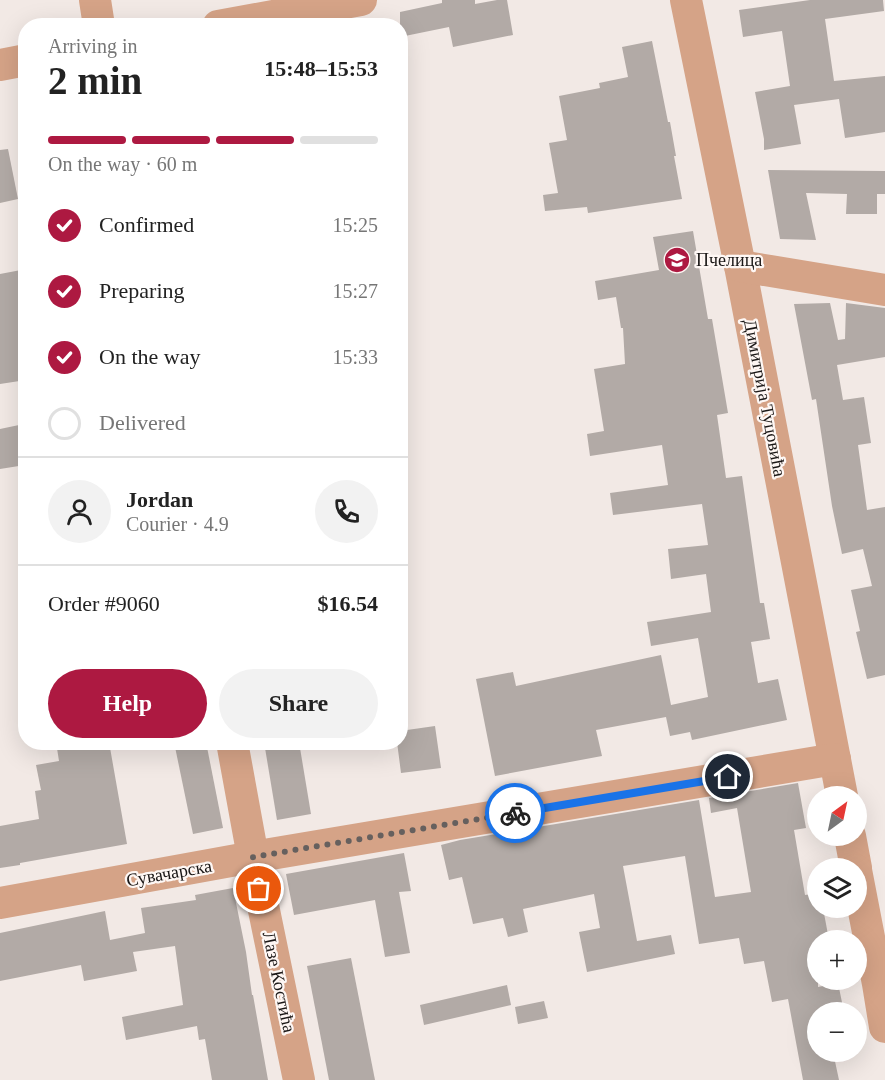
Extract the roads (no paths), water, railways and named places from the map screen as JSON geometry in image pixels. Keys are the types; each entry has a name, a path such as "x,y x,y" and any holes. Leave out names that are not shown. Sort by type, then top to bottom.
{"street":[{"path":"95,0 98,18"},
{"path":"262,18 361,0"},
{"name":"Димитрија Туцовића","path":"686,0 740,266 840,786"},
{"path":"0,65 18,62"},
{"path":"740,266 885,290"},
{"name":"Лазе Костића","path":"233,750 299,1080"},
{"name":"Сувачарска","path":"0,903 253,857 835,759"},
{"path":"867,917 882,983 885,1028"}],"place":[{"name":"Пчелица","path":"677,260"}]}
